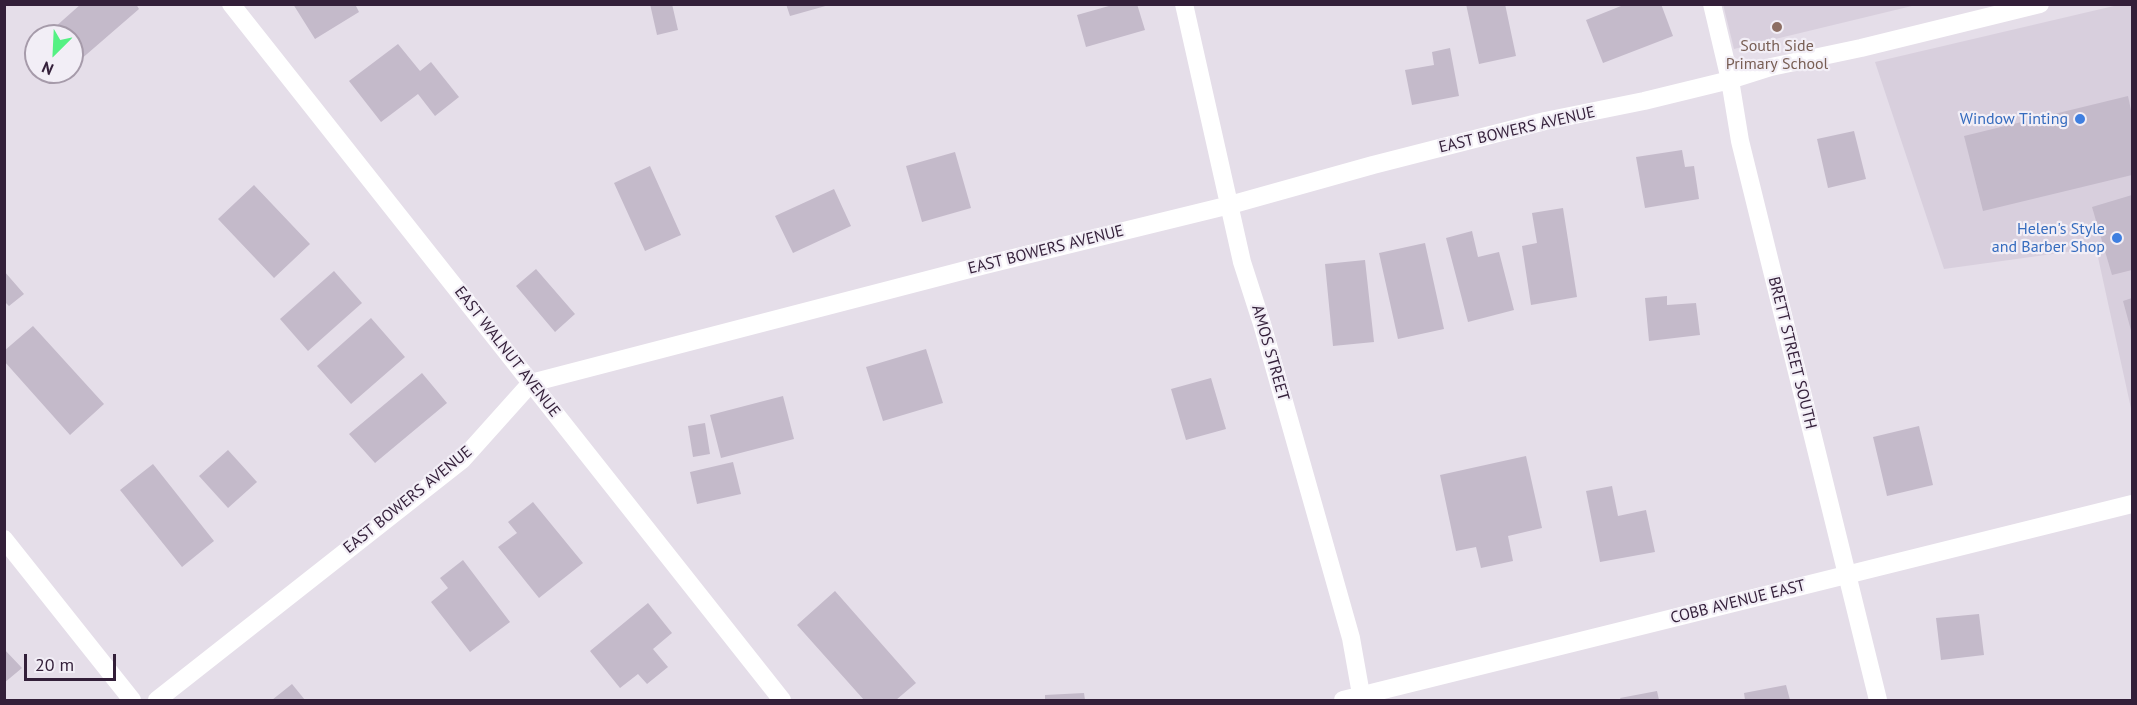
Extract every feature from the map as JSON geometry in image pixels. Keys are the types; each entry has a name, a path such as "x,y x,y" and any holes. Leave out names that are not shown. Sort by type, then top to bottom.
{"street":[{"name":"EAST WALNUT AVENUE","path":"231,4 782,700"},
{"name":"AMOS STREET","path":"1184,4 1242,262 1262,324 1351,638 1362,698"},
{"name":"BRETT STREET SOUTH","path":"1712,4 1730,80 1742,151 1878,700"},
{"name":"EAST BOWERS AVENUE","path":"157,700 462,460 531,382 1230,205 1373,165 1545,121 1644,101 1730,80 1771,67 1861,48 2040,4"},
{"name":"COBB AVENUE EAST","path":"1343,700 1362,698 2133,504"},
{"path":"4,539 132,700"}],"shaded area":[{"name":"South Side Primary School","path":"1723,4 1916,4 1916,5 1734,49"},
{"path":"2118,5 2132,5 2132,413 2096,248 1944,269 1875,62"}],"building":[{"path":"81,4 136,4 139,9 84,57 84,24 58,24"},
{"path":"293,4 355,4 359,12 315,39"},
{"path":"650,4 672,4 678,30 657,35"},
{"path":"786,4 829,4 829,5 790,16"},
{"path":"1116,4 1137,4 1145,30 1086,47 1077,15"},
{"path":"1466,4 1505,4 1516,56 1479,64"},
{"path":"1626,4 1661,4 1673,36 1603,63 1586,20"},
{"path":"398,44 420,71 431,62 459,97 435,116 418,94 381,122 349,81"},
{"path":"1450,48 1459,96 1412,105 1405,70 1434,65 1432,52"},
{"path":"2128,96 2132,115 2132,175 1983,211 1964,136"},
{"path":"1854,131 1866,179 1828,188 1817,139"},
{"path":"1682,150 1685,167 1694,166 1699,199 1645,208 1636,157"},
{"path":"955,152 971,208 922,222 906,166"},
{"path":"650,166 681,235 645,251 614,183"},
{"path":"254,185 310,244 274,278 218,219"},
{"path":"834,189 851,226 793,253 775,216"},
{"name":"Helen's Style and Barber Shop","path":"2132,195 2132,270 2112,275 2092,207"},
{"path":"1563,208 1577,297 1531,305 1522,246 1537,243 1532,213"},
{"path":"1472,231 1478,257 1499,252 1514,310 1468,322 1446,238"},
{"path":"1425,243 1444,329 1398,339 1379,253"},
{"path":"1365,260 1374,342 1333,346 1325,264"},
{"path":"536,269 575,314 555,332 516,286"},
{"path":"4,271 24,294 9,306 4,301"},
{"path":"334,271 362,303 308,351 280,319"},
{"path":"1667,296 1667,305 1696,303 1700,335 1649,341 1645,298"},
{"path":"2132,298 2132,334 2123,301"},
{"path":"371,318 405,357 351,404 317,366"},
{"path":"33,326 104,404 70,435 4,361 4,351"},
{"path":"926,349 943,403 883,421 866,367"},
{"path":"422,373 447,403 375,463 349,434"},
{"path":"1211,378 1226,429 1186,440 1171,389"},
{"path":"783,396 794,439 721,458 710,415"},
{"path":"705,423 710,454 693,457 688,426"},
{"path":"1919,426 1933,485 1887,496 1873,437"},
{"path":"228,450 257,482 228,508 199,476"},
{"path":"1526,456 1542,528 1508,536 1513,561 1481,568 1476,547 1456,551 1440,475"},
{"path":"733,462 741,494 697,504 690,472"},
{"path":"153,464 214,541 182,567 120,490"},
{"path":"1612,486 1618,516 1646,510 1655,552 1600,562 1586,491"},
{"path":"533,502 583,563 539,598 498,547 517,533 508,522"},
{"path":"463,560 510,622 470,652 431,602 448,588 440,578"},
{"path":"835,591 916,683 896,700 864,700 797,625"},
{"path":"648,603 672,633 653,649 668,667 647,684 638,674 620,688 590,651"},
{"path":"1979,614 1984,655 1941,660 1936,618"},
{"path":"4,649 22,668 4,683"},
{"path":"292,684 305,700 272,700"},
{"path":"1786,685 1790,700 1745,700 1744,693"},
{"path":"1657,691 1659,700 1621,700 1620,698"},
{"path":"1084,693 1085,700 1045,700 1045,695"}],"place":[{"name":"South Side Primary School","path":"1777,27"},
{"name":"Window Tinting","path":"2080,119"},
{"name":"Helen's Style and Barber Shop","path":"2117,238"}]}
